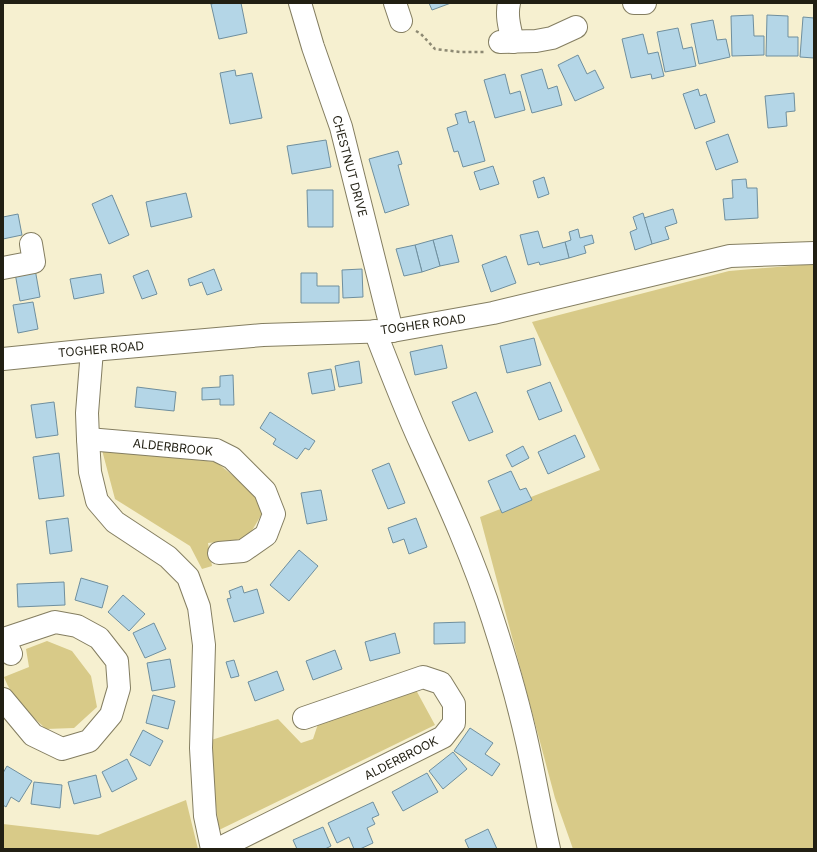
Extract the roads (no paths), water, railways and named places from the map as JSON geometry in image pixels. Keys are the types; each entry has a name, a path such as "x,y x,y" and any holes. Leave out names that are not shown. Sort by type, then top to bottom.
{"street":[{"name":"CHESTNUT DRIVE","path":"300,3 313,47 341,127 383,331 422,445 442,486 466,542 493,619 514,689 527,742 539,807 549,849"},
{"path":"509,3 507,9 509,24 507,42 536,41 552,38 576,26"},
{"path":"634,3 645,3"},
{"path":"3,268 34,262 31,244"},
{"name":"TOGHER ROAD","path":"3,359 263,335 383,331 493,314 730,256 814,253"},
{"path":"92,350 87,412 90,472 97,501 115,522 168,557 188,577 199,608 204,645 201,748 205,816 212,849"},
{"name":"ALDERBROOK","path":"88,439 216,450 232,458 265,491 274,514 266,535 243,551 219,553"},
{"path":"3,699 33,735 62,749 88,741 111,715 119,688 117,661 99,638 77,626 55,622 4,639 11,654"},
{"name":"ALDERBROOK","path":"218,849 443,737 454,723 454,704 441,683 423,677 304,718"}]}
